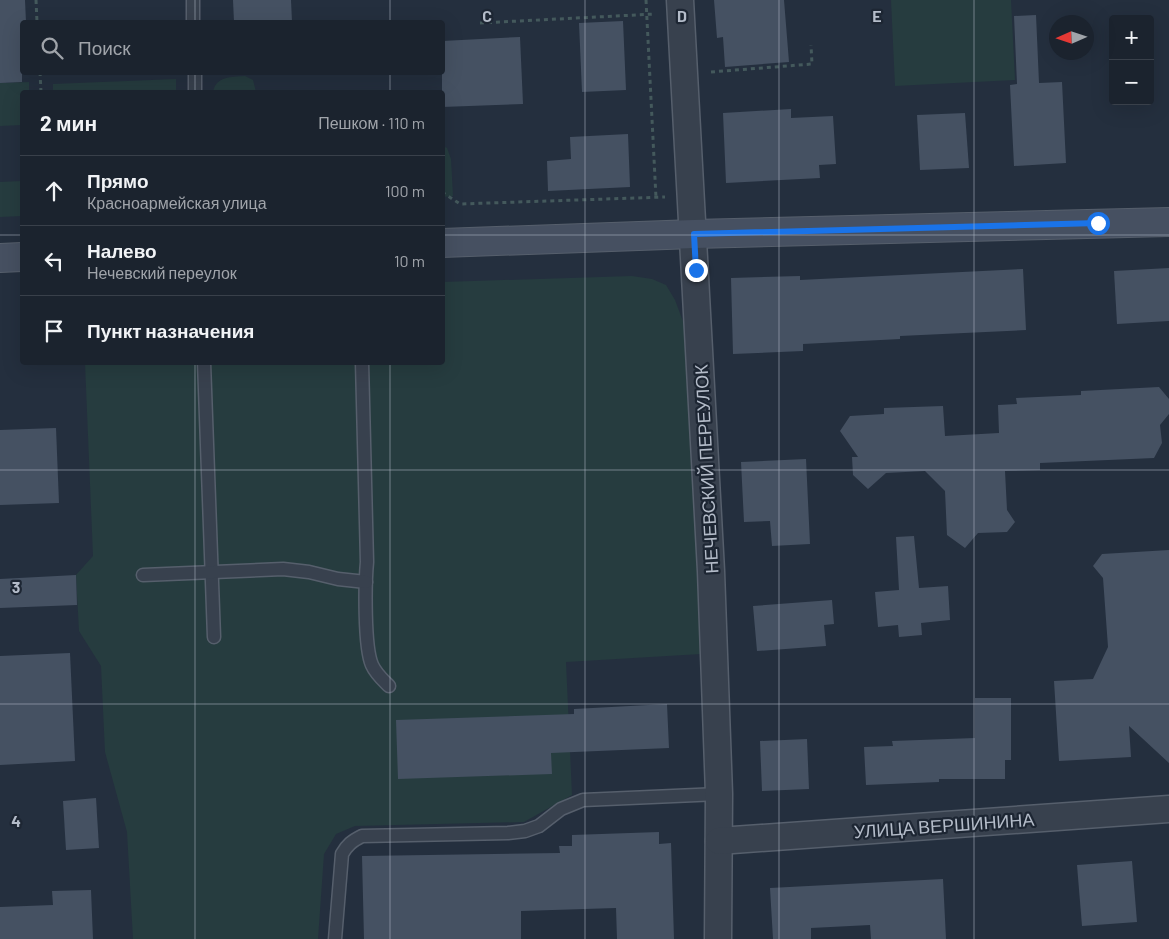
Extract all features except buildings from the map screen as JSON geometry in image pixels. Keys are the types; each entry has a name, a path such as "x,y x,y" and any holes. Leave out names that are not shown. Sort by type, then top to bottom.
{"main road":[{"path":"445,243 694,234 1169,222"},
{"path":"0,258 20,257"}],"street":[{"name":"НЕЧЕВСКИЙ ПЕРЕУЛОК","path":"680,6 711,571 719,794 718,939"},
{"name":"УЛИЦА ВЕРШИНИНА","path":"719,841 1169,809"}],"lane":[{"path":"193,0 193,20"},
{"path":"195,75 195,90"},
{"path":"204,365 214,637"},
{"path":"362,365 368,642 372,664 379,676 390,686"},
{"path":"143,575 282,569 366,582"},
{"path":"335,939 342,854 346,846 362,836 525,831 539,826 561,810 583,800 719,794"}],"path":[{"path":"36,0 38,20"},
{"path":"646,0 656,198"},
{"path":"480,23 647,14 680,6"},
{"path":"710,72 812,64 811,45"},
{"path":"40,75 41,90"},
{"path":"445,194 460,204 665,197"},
{"path":"643,198 644,204"}],"green space":[{"path":"891,0 1011,0 1015,80 895,86"},
{"path":"245,76 253,80 256,90 214,90 217,83 230,77"},
{"path":"176,79 176,90 53,90 53,84"},
{"path":"29,82 29,90 20,90 20,125 0,126 0,83"},
{"path":"445,147 451,159 453,196 445,197"},
{"path":"20,181 20,216 0,217 0,182"},
{"path":"632,276 652,279 666,285 675,300 684,324 695,429 701,575 701,654 566,662 572,795 524,822 355,826 336,834 324,854 318,939 133,939 127,832 105,752 101,666 79,631 76,575 93,556 85,365 445,365 445,282"}],"route":[{"path":"696,270 694,234 1098,223"}]}
